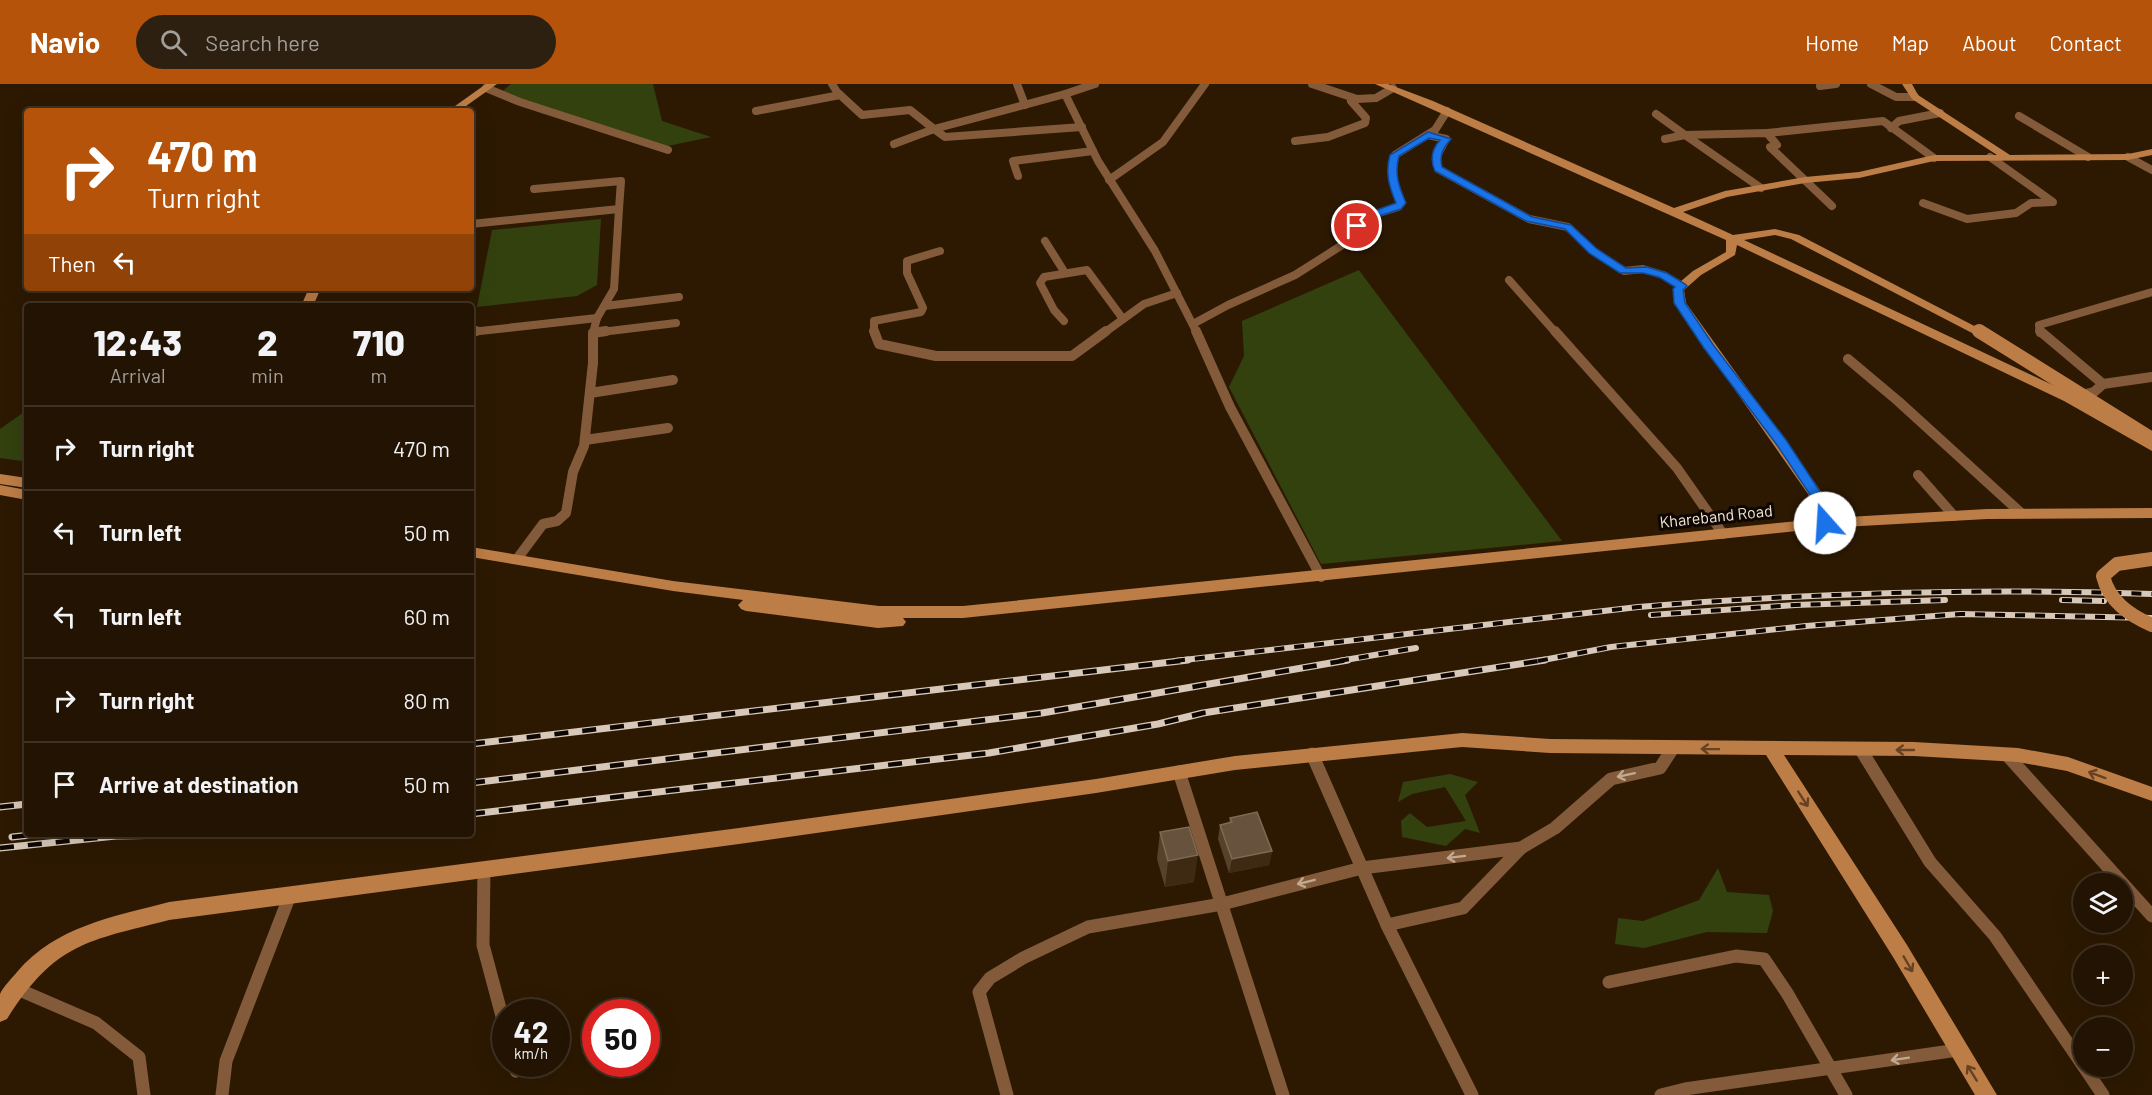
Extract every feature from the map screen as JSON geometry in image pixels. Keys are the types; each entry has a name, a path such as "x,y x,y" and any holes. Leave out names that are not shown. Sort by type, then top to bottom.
{"main road":[{"path":"1380,84 1392,86 1502,133 1618,189 1646,198 1732,238 2069,398 2152,447"},
{"path":"1906,84 1915,97 2007,157"},
{"path":"457,108 489,86"},
{"path":"1392,86 1502,133"},
{"path":"1674,212 1725,194 1805,180 1859,175 1934,158 2128,157 2152,152"},
{"path":"1732,238 1775,232 1795,237 1978,331 2152,440"},
{"path":"1732,238 1731,253 1697,273 1678,289 1680,303 1815,493 1825,523"},
{"path":"0,479 24,483"},
{"path":"0,490 24,494"},
{"name":"Khareband Road","path":"1321,577 1825,523 2021,513 2152,513"},
{"path":"474,552 674,586 879,612 963,612 1216,584 1321,577"},
{"path":"2152,558 2116,564 2103,576 2104,584 2118,604 2152,626"},
{"path":"474,562 800,613 878,622 963,621 1219,592 1321,577"},
{"path":"0,1012 15,988 51,951 84,935 169,911 1096,786 1312,754 1462,740 1550,746 1772,750 1914,749 2007,755 2068,764 2152,794"},
{"path":"1772,750 1900,951 1987,1095"}],"street":[{"path":"832,84 840,95 862,115 910,110 945,137 1082,127"},
{"path":"1017,84 1025,105"},
{"path":"894,144 934,129 1095,84"},
{"path":"1109,180 1163,142 1205,84"},
{"path":"1312,84 1358,99"},
{"path":"1820,86 1836,84"},
{"path":"1871,84 1896,97 1915,97"},
{"path":"489,86 520,102 668,150"},
{"path":"1295,141 1328,137 1365,123 1366,118 1351,101 1376,98 1392,86"},
{"path":"1065,94 1109,180 1155,251 1193,324 1230,407 1321,577"},
{"path":"756,111 840,95"},
{"path":"1193,324 1228,305 1295,275 1347,242 1357,226 1370,216 1398,207 1401,198 1392,182 1395,155 1428,135 1441,123 1447,111"},
{"path":"1891,128 1899,121 1940,113"},
{"path":"1656,114 1761,188"},
{"path":"2019,116 2088,157"},
{"path":"1665,139 1685,135 1767,133 1883,121 1934,158"},
{"path":"1767,133 1777,145 1770,147 1832,206"},
{"path":"1428,135 1446,139 1440,146 1435,159 1438,169 1529,219 1568,227 1593,251 1624,271 1643,269 1663,275 1682,286"},
{"path":"1018,176 1013,161 1093,150"},
{"path":"1923,203 1967,219 2016,213 2031,203 2053,202 1990,157"},
{"path":"2128,157 2152,170"},
{"path":"517,559 543,524 557,521 566,513 573,472 585,440 593,333 597,318 614,289 621,181 534,189"},
{"path":"474,224 619,208"},
{"path":"1045,241 1065,273"},
{"path":"940,250 907,261 907,273 922,308 921,312 874,321 874,332 879,344 936,356 1072,356 1144,304 1177,293"},
{"path":"1064,321 1054,309 1040,283 1044,277 1087,270 1123,319"},
{"path":"1509,280 1677,468 1723,534"},
{"path":"2103,384 2040,334 2039,325 2152,292"},
{"path":"605,306 679,297"},
{"path":"474,332 597,318"},
{"path":"593,333 676,323"},
{"path":"1848,359 1898,401 2021,513"},
{"path":"2069,398 2094,392 2103,384 2152,377"},
{"path":"590,393 673,380"},
{"path":"585,440 668,428"},
{"path":"1918,475 1954,516"},
{"path":"1388,925 1463,908 1521,848 1555,828 1611,779 1657,770 1673,748"},
{"path":"1861,750 1930,862 1995,936 2103,1095"},
{"path":"1312,754 1388,925 1472,1095"},
{"path":"2007,755 2152,916"},
{"path":"1179,772 1284,1095"},
{"path":"1007,1095 979,992 990,978 1023,958 1088,927 1222,904 1362,868 1521,848"},
{"path":"484,869 483,945 497,999"},
{"path":"222,1095 226,1061 290,895"},
{"path":"1608,982 1736,956 1764,959 1787,993 1846,1095"},
{"path":"15,988 96,1023 139,1057 144,1095"},
{"path":"1661,1095 1685,1089 1958,1050"}],"green space":[{"path":"511,84 653,84 662,121 711,137 663,147 499,94"},
{"path":"601,219 597,285 577,296 477,307 492,230"},
{"path":"1359,270 1562,541 1321,564 1229,387 1244,356 1242,321"},
{"path":"24,412 24,459 22,461 0,458 0,429"},
{"path":"1450,774 1478,782 1465,795 1480,833 1465,829 1446,846 1402,837 1401,821 1410,813 1427,827 1466,821 1445,787 1412,794 1398,802 1403,782"},
{"path":"1718,868 1727,892 1769,895 1773,911 1767,933 1707,932 1644,948 1615,944 1618,918 1643,921 1699,900"}],"building":[{"path":"1257,812 1272,851 1232,859 1220,825 1232,822 1230,818"},
{"path":"1189,827 1198,855 1168,861 1160,832"}],"railway":[{"path":"1175,661 1638,607 1702,602 1895,593 2152,594"},
{"path":"1651,615 1795,605 1945,600"},
{"path":"2062,600 2104,601"},
{"path":"1538,661 1611,647 1806,626 1960,614 2152,618"},
{"path":"1339,661 1416,648"},
{"path":"474,744 1188,660"},
{"path":"474,783 1042,713 1348,660"},
{"path":"474,814 989,753 1158,724 1203,713 1545,660"},
{"path":"0,807 24,804"},
{"path":"12,837 24,836"},
{"path":"0,848 106,837"}],"route":[{"path":"1357,226 1370,216 1398,207 1401,203 1401,198 1392,182 1395,155 1428,135 1445,138 1435,159 1438,169 1529,219 1568,227 1593,251 1624,271 1643,269 1663,275 1682,286 1678,289 1680,303 1815,493 1825,523"}]}
